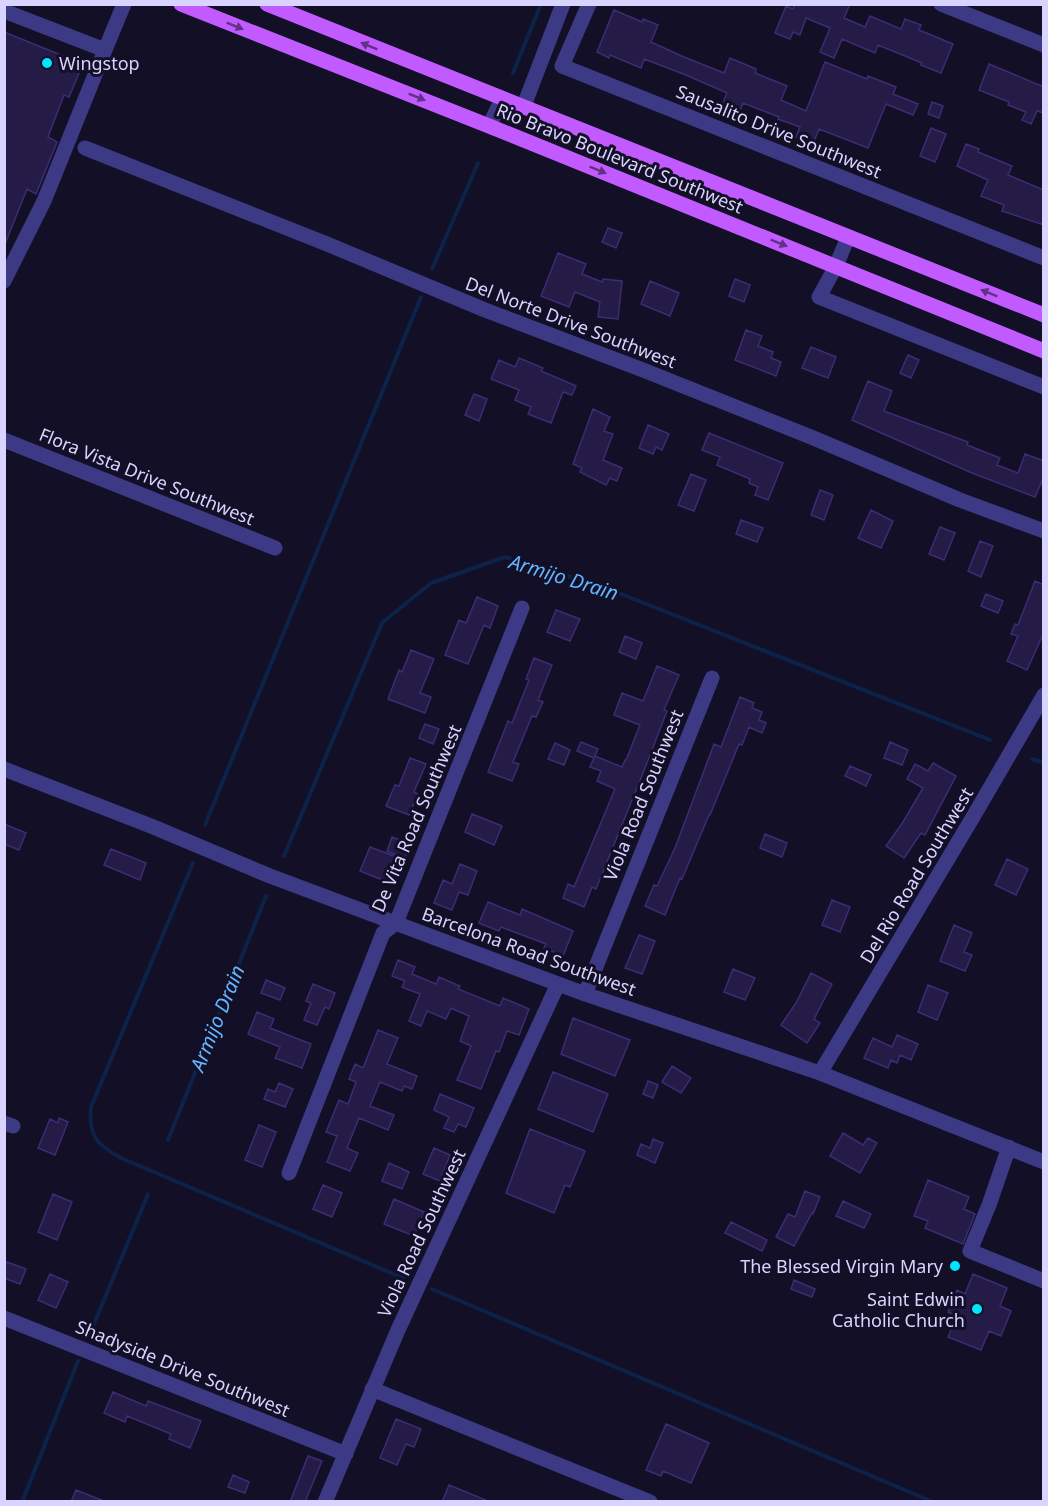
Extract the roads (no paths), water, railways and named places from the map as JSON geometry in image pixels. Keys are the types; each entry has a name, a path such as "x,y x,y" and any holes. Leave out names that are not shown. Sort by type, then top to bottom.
{"main road":[{"name":"Rio Bravo Boulevard Southwest","path":"181,4 1044,351"},
{"name":"Rio Bravo Boulevard Southwest","path":"267,4 1044,315"}],"street":[{"path":"4,281 44,201 124,4"},
{"path":"523,108 563,4"},
{"name":"Sausalito Drive Southwest","path":"589,4 562,66 1044,258"},
{"path":"941,4 1044,45"},
{"path":"4,11 105,50"},
{"path":"489,126 502,99"},
{"name":"Del Norte Drive Southwest","path":"85,148 316,239 485,310 811,437 960,500 1044,531"},
{"path":"848,237 836,266 819,297 1044,387"},
{"name":"Flora Vista Drive Southwest","path":"4,440 275,548"},
{"name":"De Vita Road Southwest","path":"289,1173 383,933 396,923 522,608"},
{"name":"Viola Road Southwest","path":"585,994 712,678"},
{"name":"Del Rio Road Southwest","path":"820,1073 1044,695"},
{"name":"Barcelona Road Southwest","path":"4,769 151,826 270,876 585,994 820,1073 1044,1162"},
{"name":"Viola Road Southwest","path":"325,1502 372,1389 558,984"},
{"path":"1009,1147 970,1251 1044,1281"},
{"name":"Shadyside Drive Southwest","path":"4,1318 346,1454"},
{"path":"372,1389 650,1502"}],"waterway":[{"path":"513,73 541,4"},
{"path":"432,269 478,163"},
{"path":"205,825 421,297"},
{"name":"Armijo Drain","path":"284,856 382,623 431,583 505,557 601,586 990,740"},
{"name":"Armijo Drain","path":"1032,759 1044,763"},
{"path":"193,863 91,1107 91,1125 96,1138 106,1149 121,1158 403,1278"},
{"name":"Armijo Drain","path":"168,1140 266,896"},
{"name":"Armijo Drain","path":"92,1329 148,1194"},
{"path":"432,1289 933,1502"},
{"name":"Armijo Drain","path":"22,1502 78,1361"}],"place":[{"name":"Wingstop","path":"47,63"},
{"name":"The Blessed Virgin Mary","path":"955,1266"},
{"name":"Saint Edwin Catholic Church","path":"977,1309"}]}
